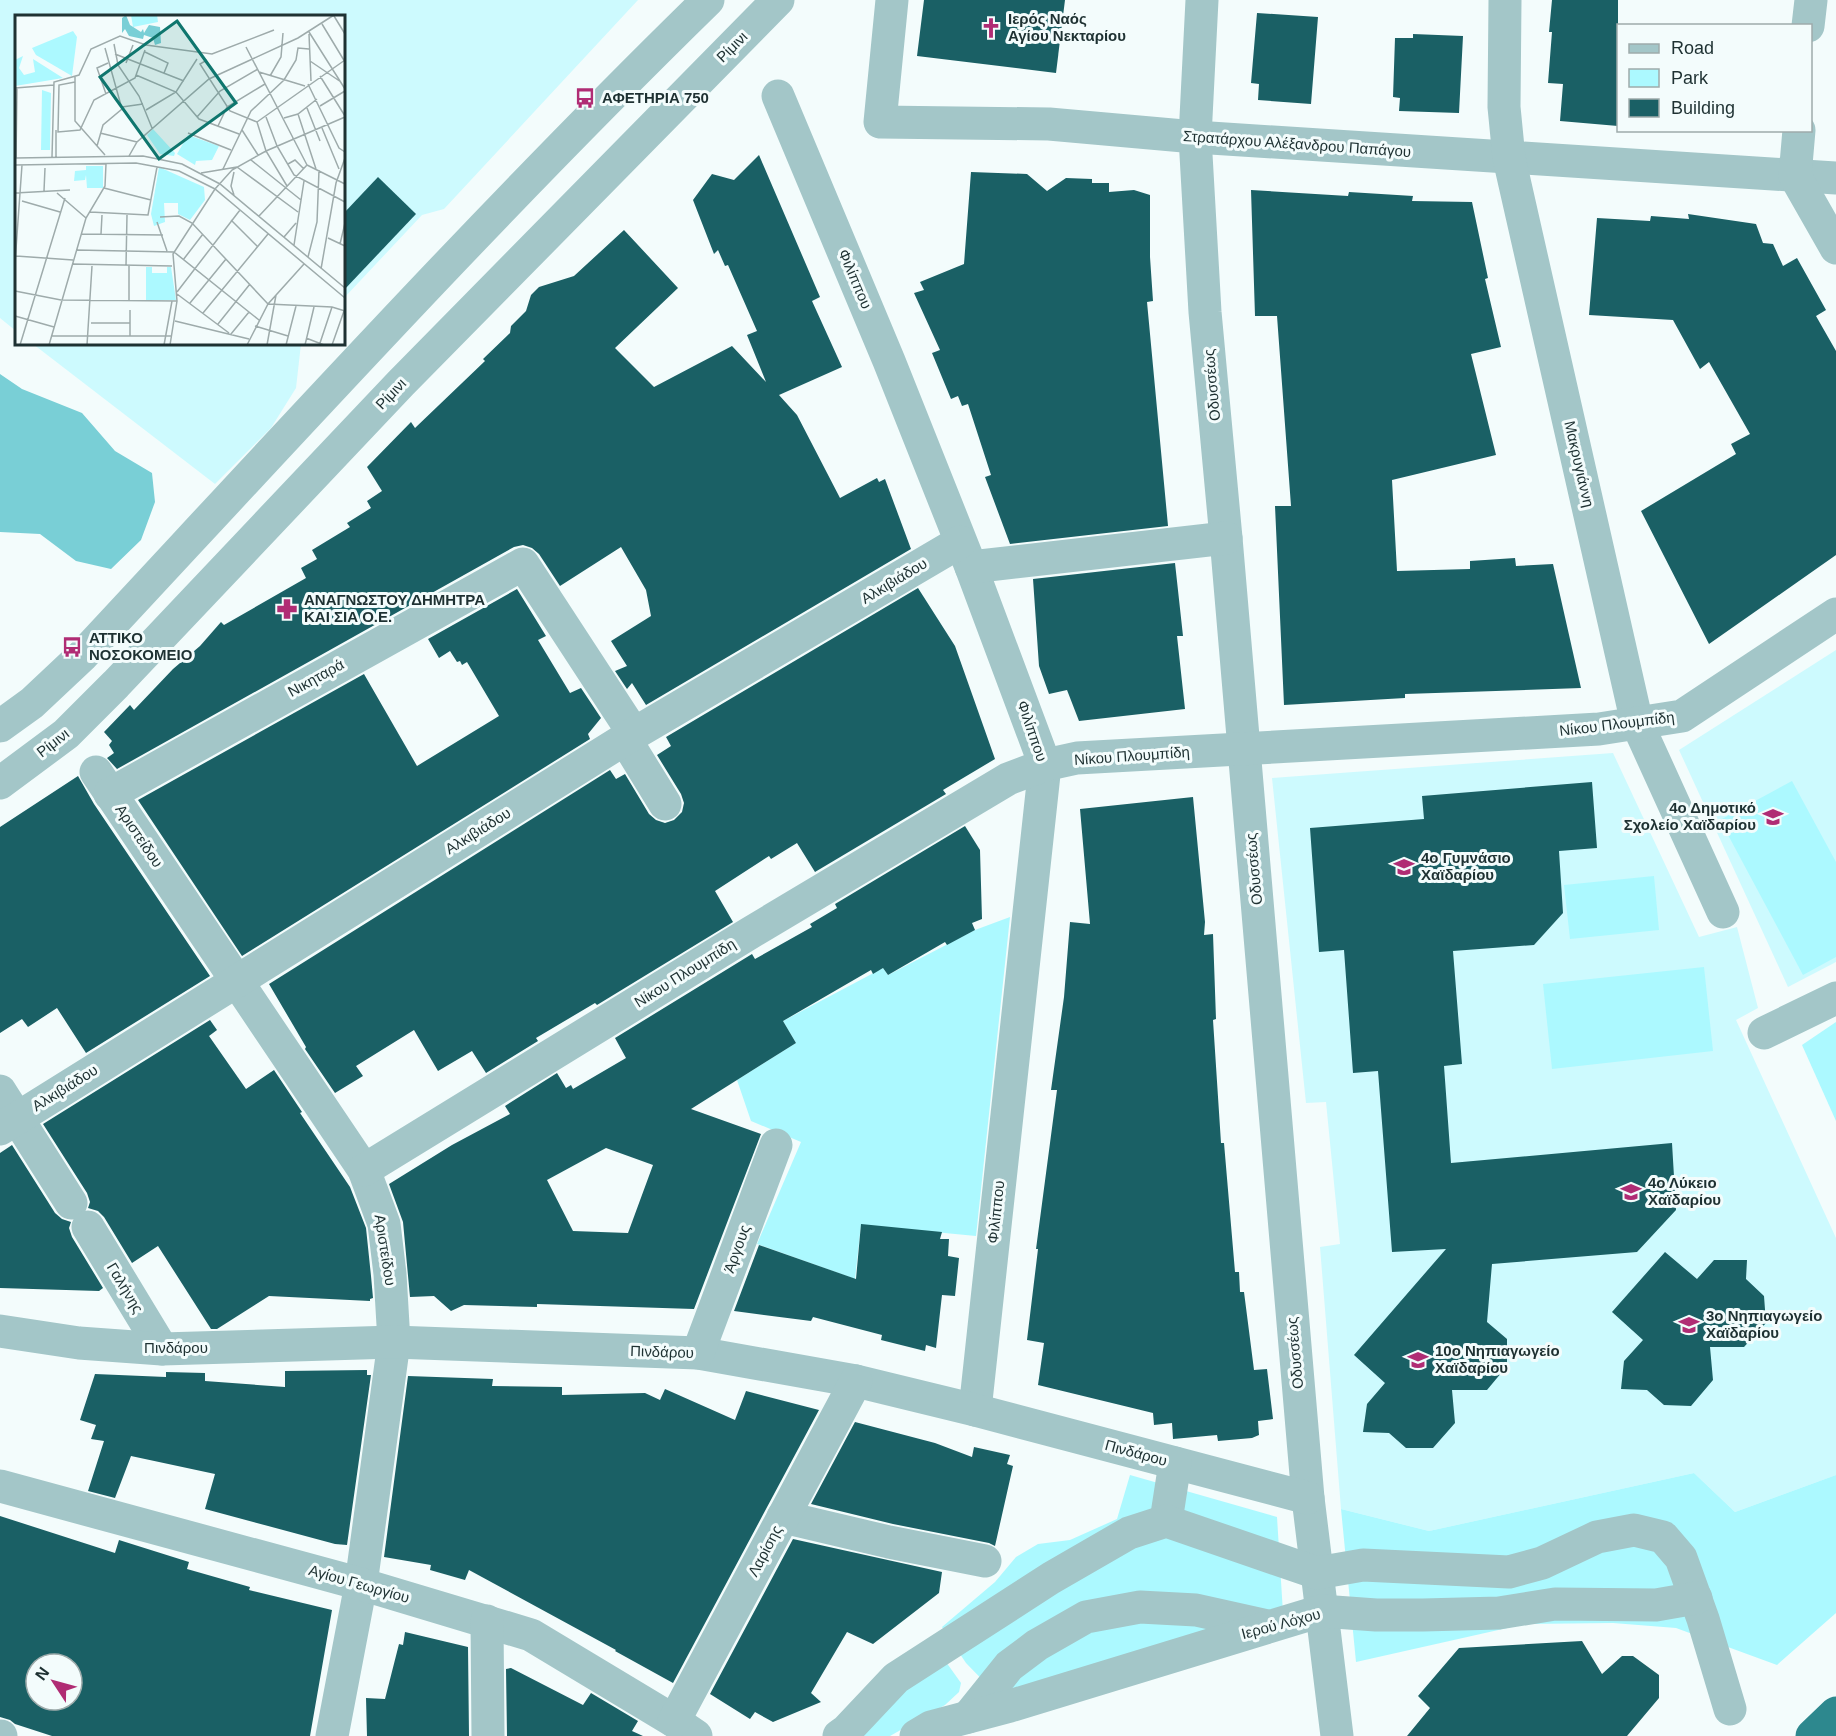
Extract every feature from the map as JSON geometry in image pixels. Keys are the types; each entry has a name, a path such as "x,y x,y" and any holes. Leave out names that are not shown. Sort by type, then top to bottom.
{"highway":[{"path":"1812,1736 1836,1713"}],"street":[{"path":"0,726 32,703 82,656 413,299 599,106 708,0"},
{"name":"Ρίμινι","path":"0,783 66,734 116,684 401,383 778,0"},
{"name":"Στρατάρχου Αλέξανδρου Παπάγου","path":"892,0 880,122 1049,124 1195,137 1836,178"},
{"name":"Οδυσσέως","path":"1202,0 1195,137 1205,312 1308,1498 1337,1736"},
{"name":"Μακρυγιάννη","path":"1505,0 1504,106 1509,158 1637,723 1723,912"},
{"path":"1809,24 1811,0"},
{"name":"Φιλίππου","path":"778,96 890,361 966,554 1045,765 975,1410"},
{"path":"1799,132 1795,176 1836,248"},
{"path":"966,554 1226,538"},
{"name":"Αλκιβιάδου","path":"9,1123 630,737 966,554"},
{"name":"Νικηταρά","path":"103,783 523,564 630,737"},
{"name":"Νίκου Πλουμπίδη","path":"364,1170 791,908 1008,779 1045,765 1077,758 1599,729 1682,716 1836,614"},
{"path":"630,737 665,804"},
{"name":"Αριστείδου","path":"103,783 364,1170 384,1224 394,1342 362,1584 332,1736"},
{"path":"1764,1034 1836,998"},
{"name":"Γαλήνης","path":"0,1090 9,1123 79,1215 162,1349"},
{"name":"Άργους","path":"698,1353 776,1144"},
{"name":"Πινδάρου","path":"0,1331 79,1343 162,1349 394,1342 698,1353 856,1381 1308,1498"},
{"name":"Λαρίσης","path":"685,1728 783,1517 856,1381"},
{"path":"1166,1521 1175,1463"},
{"name":"Αγίου Γεωργίου","path":"0,1486 362,1584 531,1635 685,1728"},
{"path":"783,1517 889,1542 985,1561"},
{"path":"839,1736 896,1678 1051,1578 1129,1533 1166,1521 1317,1573 1363,1564 1509,1572 1542,1563 1597,1537 1634,1530 1663,1537 1681,1558 1696,1598 1730,1709"},
{"path":"1542,1563 1555,1604"},
{"name":"Ιερού Λόχου","path":"916,1736 931,1727 1321,1611 1376,1615 1434,1615 1498,1612 1555,1604 1656,1605 1696,1598"},
{"path":"968,1717 1009,1666 1037,1645 1086,1617 1140,1607 1196,1610 1269,1626"},
{"path":"487,1621 488,1736"},
{"path":"981,1624 1009,1666"}],"shaded area":[{"path":"0,0 638,0 444,209 422,215 345,297 345,15 15,15 15,330 0,318"},
{"path":"34,345 301,345 296,388 271,428 215,484"},
{"path":"0,374 22,389 82,413 115,451 152,473 155,502 141,540 111,569 76,561 40,534 0,532"},
{"name":"4ο Δημοτικό Σχολείο Χαϊδαρίου","path":"1836,650 1836,962 1788,987 1679,750"},
{"path":"1613,753 1699,937 1737,927 1758,1008 1736,1020 1836,1238 1836,1475 1735,1512 1694,1473 1429,1531 1341,1509 1320,1247 1340,1244 1326,1102 1306,1103 1272,778"}],"green space":[{"path":"1792,781 1836,862 1836,957 1803,975 1720,820"},
{"path":"1654,876 1659,930 1570,939 1564,885"},
{"path":"1010,917 976,1236 861,1225 855,1279 757,1244 801,1142 751,1121 737,1080 796,1043 783,1021 883,968 888,975 975,930"},
{"path":"1704,967 1713,1051 1552,1069 1543,984"},
{"path":"1836,1022 1836,1121 1802,1045"},
{"path":"1694,1473 1735,1512 1836,1475 1836,1613 1777,1665 1676,1628 1613,1623 1525,1624 1356,1662 1341,1509 1429,1531"},
{"path":"1130,1475 1277,1517 1283,1613 1000,1698 966,1663 942,1627 995,1582 1016,1557 1038,1544 1070,1540 1117,1519"},
{"path":"946,1662 961,1683 959,1692 945,1705 890,1736 854,1736 901,1686"}],"building":[{"name":"Ιερός Ναός Αγίου Νεκταρίου","path":"924,0 1065,0 1056,73 917,56"},
{"path":"1552,0 1618,0 1617,126 1560,121 1563,84 1548,83 1552,32 1549,32"},
{"path":"1257,13 1318,17 1311,104 1258,100 1259,84 1251,83"},
{"path":"1413,34 1463,36 1459,113 1399,111 1400,98 1393,97 1395,38 1413,38"},
{"path":"759,155 820,297 812,301 842,367 779,395 797,415 840,498 877,478 879,482 885,479 911,549 646,705 632,683 627,689 615,671 627,666 611,641 651,616 646,590 621,547 560,586 539,554 532,548 523,545 514,547 117,769 107,758 114,753 109,745 112,741 104,732 130,705 134,710 173,669 200,646 221,622 224,625 306,578 301,568 317,559 312,550 350,527 347,523 371,508 367,501 382,491 367,467 411,422 415,428 485,361 483,359 510,333 511,326 526,311 531,295 539,287 574,276 624,230 678,288 615,348 654,387 732,346 766,382 747,335 757,331 728,265 725,266 718,250 714,254 693,200 712,174 734,180"},
{"path":"971,172 1027,174 1047,191 1066,178 1092,179 1092,183 1109,183 1109,192 1134,190 1150,195 1153,301 1147,302 1168,526 1010,544 985,477 991,475 968,404 962,406 958,396 951,399 932,353 940,350 914,293 924,290 920,282 964,264"},
{"path":"378,177 416,214 345,289 345,212"},
{"path":"1251,190 1348,196 1349,192 1413,196 1412,201 1472,202 1488,278 1485,279 1501,347 1471,354 1496,455 1392,480 1397,571 1470,569 1470,561 1515,558 1516,566 1553,564 1581,688 1405,694 1405,698 1284,705 1275,506 1291,506 1277,316 1255,316"},
{"path":"1688,214 1756,224 1763,243 1773,244 1783,266 1797,258 1826,310 1816,316 1836,351 1836,555 1709,644 1641,511 1736,454 1731,444 1750,434 1709,362 1700,369 1673,320 1589,315 1597,218 1650,221 1651,216 1689,219"},
{"path":"1175,563 1183,636 1177,636 1185,709 1079,721 1067,690 1049,694 1039,666 1033,579"},
{"path":"918,588 955,646 995,759 943,790 946,794 815,872 797,843 771,859 769,856 715,891 733,922 597,1005 595,1003 536,1038 538,1041 486,1073 472,1051 438,1071 414,1030 356,1066 363,1076 335,1093 305,1049 306,1047 269,984 610,770 616,779 625,774 649,814 656,820 665,823 674,820 682,812 684,803 657,755 671,746 666,737"},
{"path":"517,589 546,636 538,640 570,693 581,688 601,718 588,734 590,739 242,956 138,800 364,674 417,766 499,716 467,662 462,665 460,661 457,662 450,651 439,658 428,639"},
{"path":"78,776 94,804 210,976 86,1053 57,1008 28,1027 22,1019 0,1033 0,827"},
{"path":"1592,782 1597,848 1559,851 1563,913 1534,945 1453,951 1462,1064 1444,1066 1451,1163 1672,1143 1676,1210 1637,1252 1492,1264 1487,1322 1507,1339 1507,1366 1487,1390 1452,1390 1455,1423 1433,1448 1406,1448 1389,1433 1363,1432 1367,1404 1385,1383 1354,1355 1446,1249 1392,1252 1378,1071 1353,1073 1344,950 1319,952 1310,828 1424,819 1422,796"},
{"path":"1193,797 1205,922 1204,935 1213,934 1216,1019 1213,1020 1221,1143 1224,1143 1235,1272 1239,1272 1240,1292 1244,1292 1254,1370 1267,1369 1273,1419 1258,1421 1259,1435 1252,1438 1218,1441 1217,1435 1173,1439 1172,1423 1154,1425 1153,1413 1038,1385 1044,1343 1027,1340 1038,1249 1036,1249 1057,1090 1051,1090 1064,997 1070,922 1090,924 1080,809"},
{"path":"965,826 980,850 982,919 972,923 975,930 947,945 945,942 888,975 883,968 873,974 871,970 783,1021 796,1043 691,1109 761,1134 694,1309 537,1304 537,1307 464,1305 451,1311 434,1296 410,1297 403,1222 389,1184 452,1145 510,1114 505,1106 557,1073 566,1088 571,1085 573,1089 626,1058 615,1038 752,954 755,959 812,927 810,924 837,908 835,904","holes":["606,1148 653,1165 628,1233 573,1231 547,1180"]},
{"path":"210,1020 217,1030 209,1036 246,1089 274,1070 350,1187 366,1228 373,1298 370,1301 269,1296 217,1329 211,1329 158,1246 132,1263 104,1217 98,1211 88,1208 90,1202 87,1193 43,1124"},
{"path":"12,1145 55,1213 71,1222 69,1228 72,1237 103,1288 99,1291 0,1288 0,1153"},
{"path":"861,1224 942,1232 940,1239 949,1239 948,1256 959,1258 955,1296 942,1295 936,1348 926,1345 925,1351 881,1340 882,1335 813,1317 811,1321 734,1311 759,1245 856,1279"},
{"path":"1665,1252 1697,1279 1714,1260 1747,1260 1746,1279 1764,1296 1766,1323 1744,1347 1710,1347 1713,1380 1691,1406 1664,1405 1647,1390 1621,1389 1624,1361 1643,1340 1612,1312"},
{"path":"367,1370 367,1375 371,1375 347,1545 335,1544 205,1509 215,1474 131,1456 115,1498 88,1491 104,1441 91,1439 96,1425 80,1420 95,1374 166,1377 166,1372 205,1373 205,1381 285,1387 285,1371"},
{"path":"408,1376 493,1379 492,1386 562,1387 562,1395 645,1393 660,1400 665,1389 735,1420 746,1391 819,1410 673,1683 469,1570 465,1580 430,1570 431,1565 384,1557"},
{"path":"855,1422 935,1443 972,1457 974,1447 1010,1455 1007,1464 1013,1466 995,1546 811,1504"},
{"path":"0,1516 115,1553 119,1540 189,1562 187,1569 250,1587 249,1590 332,1610 310,1736 52,1736 15,1724 0,1717"},
{"path":"793,1539 942,1572 939,1593 873,1644 847,1632 811,1693 821,1702 773,1722 755,1712 750,1719 710,1694"},
{"path":"405,1632 468,1647 469,1736 367,1736 366,1698 385,1699 399,1644 403,1645"},
{"path":"1582,1641 1602,1674 1622,1656 1633,1656 1659,1675 1659,1698 1627,1736 1407,1736 1430,1708 1418,1696 1459,1648"},
{"path":"511,1668 583,1705 591,1693 638,1721 632,1731 643,1736 507,1736 506,1669"}],"place":[{"name":"Ιερός Ναός Αγίου Νεκταρίου","path":"991,28"},
{"name":"ΑΦΕΤΗΡΙΑ 750","path":"585,98"},
{"name":"ΑΝΑΓΝΩΣΤΟΥ ΔΗΜΗΤΡΑ ΚΑΙ ΣΙΑ Ο.Ε.","path":"287,609"},
{"name":"ΑΤΤΙΚΟ ΝΟΣΟΚΟΜΕΙΟ","path":"72,647"},
{"name":"4ο Δημοτικό Σχολείο Χαϊδαρίου","path":"1773,817"},
{"name":"4ο Γυμνάσιο Χαϊδαρίου","path":"1404,867"},
{"name":"4ο Λύκειο Χαϊδαρίου","path":"1631,1192"},
{"name":"3ο Νηπιαγωγείο Χαϊδαρίου","path":"1689,1325"},
{"name":"10ο Νηπιαγωγείο Χαϊδαρίου","path":"1418,1360"}]}
